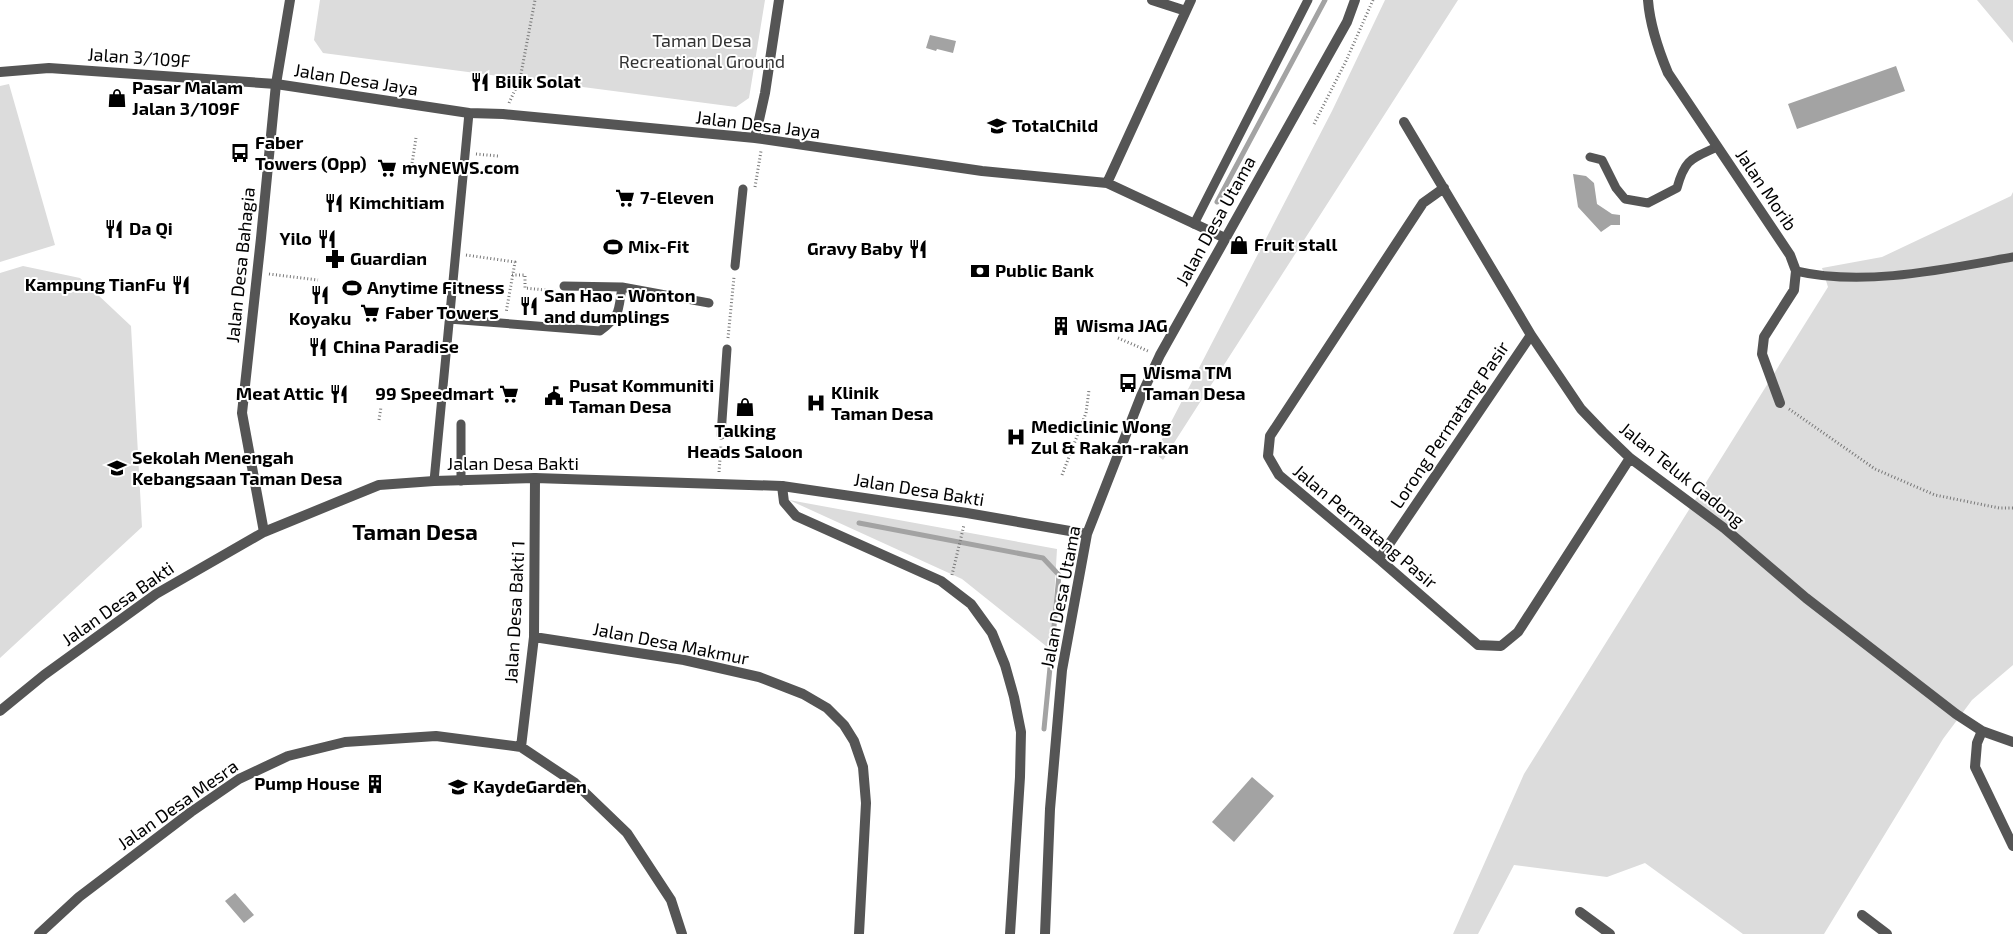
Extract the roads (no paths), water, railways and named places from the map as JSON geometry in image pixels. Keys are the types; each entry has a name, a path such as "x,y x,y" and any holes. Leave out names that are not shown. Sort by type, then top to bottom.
{"street":[{"name":"Jalan Desa Bahagia","path":"264,532 242,413 276,84 290,0"},
{"path":"759,139 779,0"},
{"path":"1152,0 1186,11"},
{"path":"1107,183 1191,0"},
{"name":"Jalan Desa Utama","path":"1045,934 1050,808 1062,670 1087,534 1141,396 1160,355 1347,22 1355,0"},
{"name":"Jalan Morib","path":"1648,0 1649,16 1668,73 1790,255 1796,271"},
{"name":"Jalan 3/109F","path":"0,72 49,68 276,84"},
{"name":"Jalan Desa Jaya","path":"276,84 469,113 503,114 759,139 963,169 1107,183 1225,238"},
{"name":"Jalan Teluk Gadong","path":"1404,122 1532,335 1581,408 1630,458 1724,528 1814,604 1956,714 1982,731 2013,742"},
{"name":"Jalan Permatang Pasir","path":"1444,188 1423,203 1270,436 1268,456 1279,476 1379,559 1478,646 1501,646 1518,632 1630,458"},
{"path":"1780,403 1762,354 1764,337 1794,290 1796,271"},
{"name":"Lorong Permatang Pasir","path":"1379,559 1532,335"},
{"name":"Jalan Desa Bakti","path":"0,711 44,675 156,594 264,532 379,485 434,481 535,478 782,486 967,513 1087,534"},
{"name":"Jalan Desa Bakti 1","path":"522,747 534,637 535,478"},
{"path":"782,486 784,502 796,516 941,581 971,604 992,632 1014,697 1021,732 1010,934"},
{"name":"Jalan Desa Makmur","path":"534,637 684,660 759,677 803,694 827,708 844,724 854,741 863,767 866,803 859,934"},
{"path":"1982,731 1977,743 1974,767 2013,846"},
{"name":"Jalan Desa Mesra","path":"39,934 80,897 191,812 239,779 288,756 345,742 436,736 522,747 575,783 627,833 670,900 682,934"},
{"path":"1580,912 1610,934"},
{"path":"1862,915 1887,934"}],"lane":[{"name":"Jalan Desa Utama","path":"1194,224 1308,0"},
{"path":"434,481 469,113"},
{"path":"1590,157 1602,160 1616,188 1625,199 1648,203 1678,188 1682,170 1691,158 1717,147"},
{"path":"735,266 743,189"},
{"path":"1796,271 1816,275 1858,278 1949,269 2013,257"},
{"path":"564,286 622,287 709,303"},
{"path":"449,319 600,330 618,315 622,287"},
{"path":"721,435 727,349"},
{"path":"461,424 461,481"}],"waterway":[{"path":"1217,202 1325,0"},
{"path":"859,523 1043,558 1059,575 1044,729"}],"place":[{"name":"Bilik Solat","path":"480,82"},
{"name":"Pasar Malam Jalan 3/109F","path":"117,98"},
{"name":"TotalChild","path":"997,126"},
{"name":"Faber Towers (Opp)","path":"240,153"},
{"name":"myNEWS.com","path":"387,168"},
{"name":"7-Eleven","path":"625,198"},
{"name":"Kimchitiam","path":"334,203"},
{"name":"Da Qi","path":"114,229"},
{"name":"Yilo","path":"327,239"},
{"name":"Fruit stall","path":"1239,245"},
{"name":"Mix-Fit","path":"613,247"},
{"name":"Gravy Baby","path":"918,249"},
{"name":"Guardian","path":"335,259"},
{"name":"Public Bank","path":"980,271"},
{"name":"Kampung TianFu","path":"181,285"},
{"name":"Anytime Fitness","path":"352,288"},
{"name":"Koyaku","path":"320,295"},
{"name":"San Hao - Wonton and dumplings","path":"529,306"},
{"name":"Faber Towers","path":"370,313"},
{"name":"Wisma JAG","path":"1061,326"},
{"name":"China Paradise","path":"318,347"},
{"name":"Wisma TM Taman Desa","path":"1128,383"},
{"name":"Meat Attic","path":"339,394"},
{"name":"99 Speedmart","path":"509,394"},
{"name":"Pusat Kommuniti Taman Desa","path":"554,396"},
{"name":"Klinik Taman Desa","path":"816,403"},
{"name":"Talking Heads Saloon","path":"745,407"},
{"name":"Mediclinic Wong Zul & Rakan-rakan","path":"1016,437"},
{"name":"Sekolah Menengah Kebangsaan Taman Desa","path":"117,468"},
{"name":"Pump House","path":"375,784"},
{"name":"KaydeGarden","path":"458,787"}],"district":[{"name":"Taman Desa","path":"415,532"}],"park label":[{"name":"Taman Desa Recreational Ground","path":"702,51"}]}
